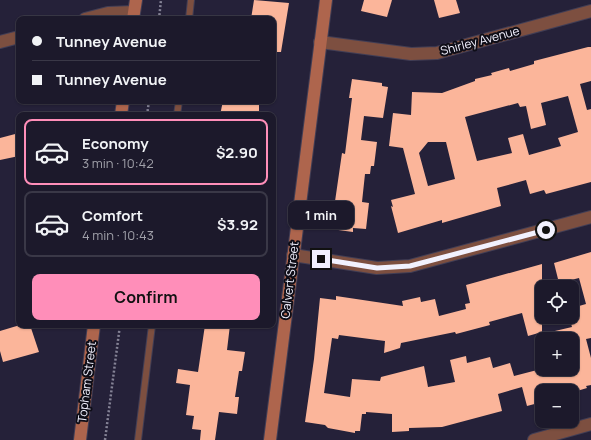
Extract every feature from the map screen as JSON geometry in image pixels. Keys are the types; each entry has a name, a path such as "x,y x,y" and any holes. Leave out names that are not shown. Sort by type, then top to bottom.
{"street":[{"name":"Calvert Street","path":"270,440 326,0"},
{"path":"96,16 134,10"},
{"name":"Shirley Avenue","path":"320,42 410,54 437,53 591,11"},
{"path":"0,42 16,38"},
{"path":"293,255 377,268 410,266 591,217"},
{"name":"Topham Street","path":"80,440 94,328"},
{"path":"534,440 591,424"}],"lane":[{"path":"189,16 191,0"},
{"path":"138,440 152,328"}],"path":[{"path":"159,16 162,0"},
{"path":"105,440 120,328"}],"building":[{"path":"254,0 289,3 281,52 276,52 276,16 251,16"},
{"path":"364,0 392,0 387,17 361,11"},
{"path":"434,0 456,0 460,13 439,18"},
{"path":"591,47 591,81 580,84 587,110 591,109 591,182 546,194 544,190 530,194 526,180 497,188 501,206 442,223 442,220 398,233 391,206 393,207 391,200 415,194 403,148 389,146 393,113 411,115 412,92 442,93 475,81 475,79 492,75 491,73 509,68 510,71 534,64 534,61","holes":["568,96 578,132 558,138 561,146 529,155 523,134 508,138 512,153 477,161 465,117 518,103 520,107 526,106 531,129 546,125 541,103","428,142 446,142 455,179 428,186 419,153"]},
{"path":"352,79 382,83 382,86 388,87 383,118 364,116 361,140 377,142 374,166 371,166 370,174 365,174 362,202 369,203 366,229 353,228 353,232 331,229 342,153 345,154 352,98 349,98"},
{"path":"222,104 259,104 259,112 221,112"},
{"path":"16,134 16,157 0,160 0,138"},
{"path":"591,252 591,338 586,339 591,358 591,385 586,386 587,388 579,390 579,384 535,384 535,404 527,406 522,387 498,394 502,411 442,427 409,428 409,431 392,432 392,414 366,412 366,414 362,414 360,431 355,431 355,433 328,428 325,425 305,422 314,359 320,298 336,300 336,296 403,306 402,301 420,297 421,302 435,299 439,316 466,309 465,304 470,303 466,285 542,264 542,280 535,280 535,324 542,324 542,332 535,332 535,334 528,336 522,313 489,322 490,325 456,334 455,332 401,343 400,348 384,353 385,341 339,335 338,339 332,338 324,393 350,397 352,379 380,381 381,377 424,366 428,387 455,382 450,360 466,356 467,363 490,357 493,368 510,363 514,376 535,371 535,376 579,376 579,332 551,332 572,327 571,324 579,324 579,306 586,304 579,278 571,280 558,280 554,263"},
{"path":"16,326 16,328 31,328 39,352 3,362 0,351 0,331"},
{"path":"205,328 230,328 227,350 245,352 242,371 239,371 235,397 239,397 237,414 219,412 215,440 200,440 201,430 192,429 194,416 186,415 190,385 176,383 178,369 198,372"}],"route":[{"path":"321,259 377,268 410,266 546,230"}]}
